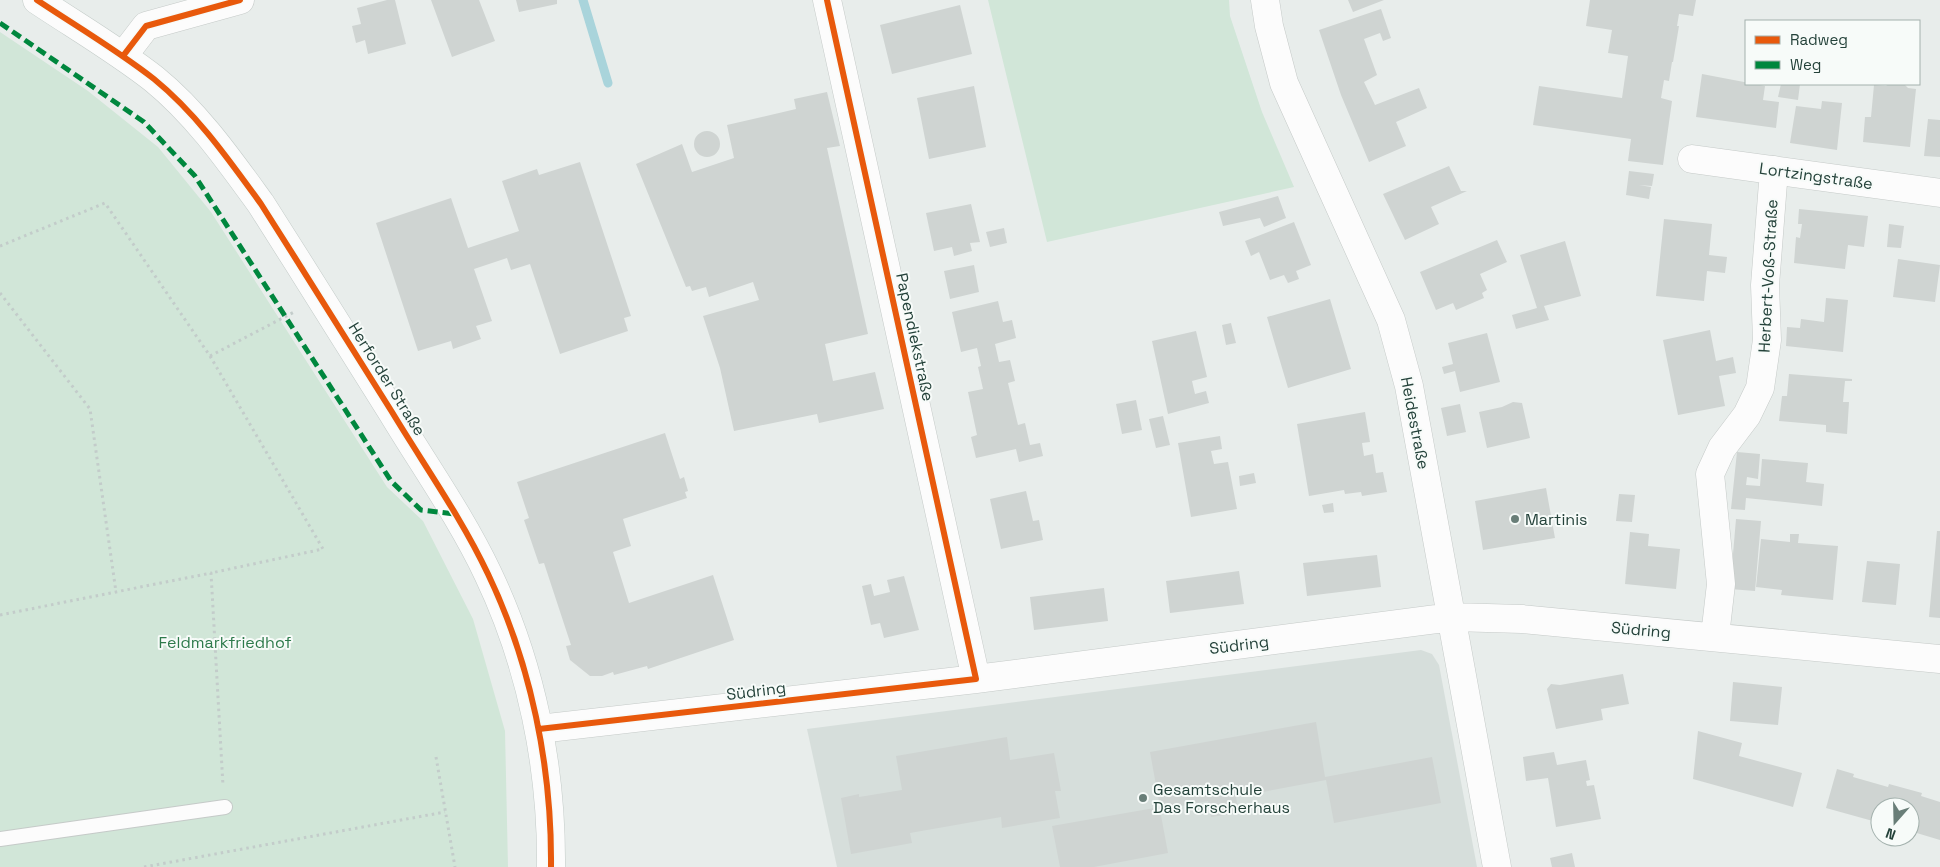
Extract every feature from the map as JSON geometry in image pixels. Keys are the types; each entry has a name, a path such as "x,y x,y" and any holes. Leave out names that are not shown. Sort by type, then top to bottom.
{"street":[{"name":"Herforder Straße","path":"37,0 123,56 156,80 192,114 226,155 262,204 455,514 488,574 526,678 539,729 548,800 551,867"},
{"path":"123,56 146,26 240,0"},
{"name":"Papendiekstraße","path":"827,0 976,679"},
{"name":"Heidestraße","path":"1265,0 1269,26 1284,83 1391,320 1409,386 1497,867"},
{"name":"Lortzingstraße","path":"1692,159 1940,193"},
{"name":"Herbert-Voß-Straße","path":"1715,636 1720,584 1710,474 1722,448 1748,415 1760,388 1768,340 1765,285 1774,170"},
{"name":"Südring","path":"539,729 976,679 1452,617 1522,619 1940,659"}],"lane":[{"path":"0,839 225,807"}],"path":[{"path":"0,246 105,203 210,356 322,549 211,573 0,614"},
{"path":"0,293 90,409 116,592"},
{"path":"210,356 321,298"},
{"path":"211,573 225,807"},
{"path":"436,757 455,867"},
{"path":"144,867 159,866 445,812"}],"shaded area":[{"name":"Gesamtschule Das Forscherhaus","path":"1421,650 1432,654 1439,665 1477,867 837,867 807,729"}],"green space":[{"path":"988,0 1229,0 1230,16 1262,112 1294,187 1047,242"},
{"name":"Feldmarkfriedhof","path":"0,32 88,91 158,147 211,212 387,487 423,521 473,619 505,731 508,867 0,867"}],"building":[{"path":"387,0 395,0 406,44 368,54 365,40 356,43 352,26 361,24 357,8"},
{"path":"431,0 479,0 495,41 452,57"},
{"path":"516,0 557,0 557,4 519,12"},
{"path":"1348,0 1384,0 1353,12"},
{"path":"1590,0 1696,0 1693,16 1679,14 1677,26 1679,26 1669,81 1664,80 1661,98 1672,101 1663,165 1628,161 1631,139 1533,125 1539,86 1622,98 1628,56 1608,53 1612,30 1586,26"},
{"path":"960,5 972,54 892,74 880,25"},
{"path":"1381,9 1391,38 1383,41 1380,33 1364,39 1377,75 1364,82 1375,105 1419,88 1427,108 1396,122 1406,146 1369,162 1341,95 1319,30"},
{"path":"1702,74 1745,82 1745,85 1765,86 1763,100 1779,102 1776,128 1696,117"},
{"path":"1781,85 1800,85 1798,100 1778,97"},
{"path":"1874,85 1905,85 1908,88 1916,89 1910,147 1863,142 1865,117 1871,117"},
{"path":"974,86 986,147 929,159 917,98"},
{"path":"827,92 840,146 827,148 868,334 825,344 833,381 875,372 884,409 819,423 817,414 734,431 720,368 703,316 759,300 753,282 709,297 706,287 692,291 690,286 686,287 636,164 682,144 692,172 734,158 727,125 796,109 794,99"},
{"path":"1822,101 1842,103 1837,150 1790,143 1796,106 1821,109"},
{"path":"1928,119 1940,120 1940,157 1924,156"},
{"path":"707,131 716,135 720,144 716,153 707,157 698,153 694,144 698,135"},
{"path":"580,162 631,316 624,318 628,331 560,354 530,264 511,270 507,258 474,269 492,321 476,326 481,339 453,349 451,341 418,351 376,223 451,198 468,248 519,231 502,181 537,169 539,175"},
{"path":"1449,166 1461,191 1467,191 1431,207 1439,224 1405,240 1383,194"},
{"path":"1629,171 1654,174 1652,186 1639,185 1651,187 1649,199 1626,195"},
{"path":"1278,196 1286,218 1264,227 1260,218 1223,226 1219,212"},
{"path":"971,204 980,242 970,243 972,251 954,256 952,247 934,251 926,213"},
{"path":"1799,209 1868,216 1864,247 1848,245 1845,269 1794,263 1796,237 1800,238 1802,224 1798,224"},
{"path":"1664,219 1712,224 1709,255 1727,257 1725,273 1707,271 1704,301 1656,296"},
{"path":"1294,222 1311,265 1296,271 1299,279 1288,283 1284,275 1270,280 1259,252 1251,256 1245,241"},
{"path":"1889,224 1904,226 1901,248 1887,247"},
{"path":"1004,228 1007,243 990,247 986,232"},
{"path":"1497,240 1507,262 1480,274 1487,290 1482,293 1484,298 1456,310 1453,303 1436,310 1420,272"},
{"path":"1565,241 1581,296 1544,306 1549,320 1516,329 1512,315 1537,308 1520,255"},
{"path":"1898,259 1940,265 1935,302 1893,297"},
{"path":"974,265 979,292 950,299 944,271"},
{"path":"1826,298 1848,300 1843,352 1786,346 1787,327 1800,328 1801,319 1824,322"},
{"path":"1330,299 1351,369 1288,388 1267,317"},
{"path":"998,301 1003,322 1012,320 1016,338 995,344 999,362 1010,360 1015,381 1008,383 1018,425 1025,423 1030,445 1040,443 1043,456 1019,462 1016,449 976,458 971,437 977,435 968,392 983,389 978,367 981,366 977,348 961,352 952,312"},
{"path":"1231,323 1236,343 1226,345 1222,325"},
{"path":"1710,330 1716,361 1733,357 1736,373 1719,376 1725,406 1678,415 1663,340"},
{"path":"1196,331 1207,377 1192,381 1195,394 1206,391 1209,403 1168,414 1152,341"},
{"path":"1487,333 1500,382 1460,392 1455,371 1444,374 1442,367 1453,364 1448,343"},
{"path":"1789,374 1852,379 1852,381 1845,381 1843,402 1849,402 1847,434 1826,432 1826,425 1779,421 1782,396 1787,396"},
{"path":"1136,400 1142,430 1122,434 1116,404"},
{"path":"1513,402 1522,403 1530,438 1487,448 1479,412 1502,407"},
{"path":"1460,404 1466,432 1447,436 1441,408"},
{"path":"1365,412 1370,442 1362,443 1364,456 1373,454 1376,473 1383,472 1387,492 1362,496 1361,492 1345,494 1344,490 1309,496 1297,424"},
{"path":"1163,416 1170,445 1156,448 1149,419"},
{"path":"665,433 680,479 684,477 688,491 685,492 687,498 623,519 631,546 613,552 629,603 713,575 734,640 648,669 647,666 614,675 613,672 602,676 590,676 570,660 566,646 571,645 544,563 539,564 524,520 529,518 517,482"},
{"path":"1220,436 1222,449 1211,451 1214,464 1228,462 1237,509 1191,517 1178,443"},
{"path":"1737,452 1760,454 1758,479 1747,477 1746,485 1760,486 1762,459 1808,463 1806,482 1824,484 1822,506 1746,498 1745,510 1731,509"},
{"path":"1254,473 1256,483 1240,486 1239,476"},
{"name":"Martinis","path":"1546,488 1555,538 1483,550 1475,501"},
{"path":"1026,491 1033,521 1039,520 1043,540 1001,549 990,499"},
{"path":"1619,494 1635,495 1632,522 1616,521"},
{"path":"1333,503 1334,512 1324,513 1322,505"},
{"path":"1736,519 1761,521 1755,591 1730,589"},
{"path":"1937,531 1940,531 1940,618 1929,617"},
{"path":"1630,532 1649,534 1648,546 1680,549 1676,589 1625,584"},
{"path":"1790,534 1799,534 1798,543 1838,546 1833,600 1781,595 1782,590 1756,587 1761,539 1790,542"},
{"path":"1377,555 1381,587 1307,596 1303,563"},
{"path":"1867,561 1900,564 1896,605 1862,602"},
{"path":"1239,571 1244,604 1170,613 1166,581"},
{"path":"904,576 919,630 884,638 880,623 871,625 862,586 871,584 874,596 890,592 887,580"},
{"path":"1104,588 1108,621 1034,630 1030,597"},
{"path":"1623,674 1629,704 1601,709 1603,720 1556,729 1547,689 1551,684 1560,685"},
{"path":"1733,682 1782,687 1778,725 1730,721"},
{"path":"1316,722 1325,777 1432,757 1441,803 1334,823 1326,780 1236,797 1239,813 1211,817 1208,801 1160,810 1168,853 1094,867 1060,867 1052,826 1160,807 1150,752"},
{"path":"1698,731 1742,743 1739,756 1802,773 1793,807 1693,779"},
{"path":"1007,737 1010,760 1054,753 1061,791 1055,791 1060,818 1002,828 1001,817 910,833 912,843 851,854 841,798 859,794 859,797 902,790 896,756"},
{"path":"1554,752 1557,765 1586,760 1590,780 1586,781 1587,786 1594,785 1601,819 1556,827 1548,778 1526,781 1523,757"},
{"path":"1837,769 1854,774 1853,777 1888,787 1889,784 1922,793 1921,796 1940,802 1940,840 1920,834 1920,797 1870,797 1870,820 1826,808"},
{"path":"1572,853 1575,867 1552,867 1550,858"}],"waterway":[{"path":"583,0 608,83"}],"marked path":[{"path":"0,23 144,122 195,176 391,481 421,510 455,514"}],"cycle path":[{"path":"37,0 111,48 154,79 184,107 212,138 261,204 454,512 488,574 503,608 527,680 543,754 548,792 551,867"},
{"path":"123,56 146,26 240,0"},
{"path":"539,729 976,679 827,0"}],"place":[{"name":"Martinis","path":"1515,519"},
{"name":"Gesamtschule Das Forscherhaus","path":"1143,798"}]}
